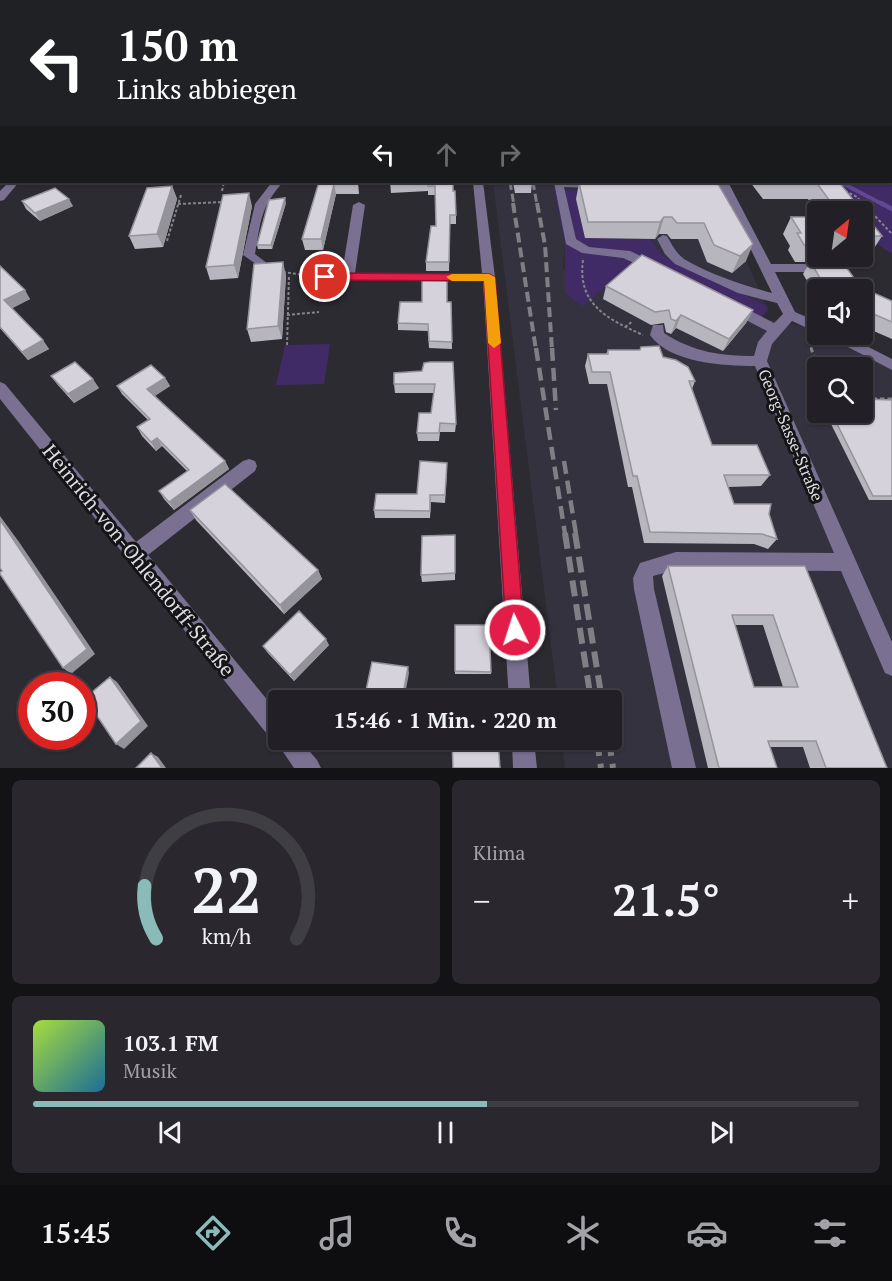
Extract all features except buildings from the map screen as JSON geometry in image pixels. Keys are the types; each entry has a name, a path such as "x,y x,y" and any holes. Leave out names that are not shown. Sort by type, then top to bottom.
{"street":[{"path":"0,198 13,183"},
{"path":"262,264 249,255 254,228 269,189 277,183"},
{"path":"478,183 489,277 519,690"},
{"path":"610,186 558,183 570,241 586,250 626,254 666,273"},
{"path":"724,183 787,308"},
{"path":"348,277 359,205"},
{"path":"663,239 669,251 679,261 787,308 807,321"},
{"path":"766,268 838,268"},
{"path":"325,277 489,277"},
{"path":"726,304 776,330"},
{"name":"Georg-Sasse-Straße","path":"787,308 776,330 765,342 760,361 892,666"},
{"path":"662,335 704,359 760,361"},
{"path":"852,345 892,365"},
{"name":"Heinrich-von-Ohlendorff-Straße","path":"0,388 268,718"},
{"path":"134,555 249,466"},
{"path":"684,768 644,588 643,578 646,569 676,561 847,562"},
{"path":"294,750 309,768"},
{"path":"524,750 525,768"}],"path":[{"path":"222,191 224,183"},
{"path":"840,189 857,197 892,234"},
{"path":"167,241 181,195"},
{"path":"178,204 232,202"},
{"path":"586,250 580,271 589,301 601,313 625,327 647,337 662,335"},
{"path":"262,264 289,275 325,277"},
{"path":"287,345 289,275"},
{"path":"787,308 810,345 809,352 812,357"},
{"path":"287,315 319,312"},
{"path":"625,327 633,321"},
{"path":"873,400 892,399"}],"shaded area":[{"path":"493,183 711,183 766,305 663,256 650,239 585,238 576,199 554,190 565,243 563,269 641,258 761,318 807,327 807,345 848,345 892,366 892,768 565,768 563,750 622,750 622,690 557,690"},
{"path":"831,183 892,183 892,253 873,238 873,201 850,201"},
{"path":"554,190 661,192 585,238 650,239 663,256 766,305 768,310 761,318 641,258 582,306 565,293 565,243"},
{"path":"330,344 324,384 276,385 285,345"}],"waterway":[{"path":"842,183 884,205"},
{"path":"881,203 892,209"}],"railway":[{"path":"510,183 514,205"},
{"path":"533,183 537,205"},
{"path":"513,203 536,350"},
{"path":"537,203 545,245 552,350"},
{"path":"536,348 565,534"},
{"path":"552,348 556,410"},
{"path":"564,461 576,534"},
{"path":"565,533 589,690"},
{"path":"575,533 600,690"},
{"path":"598,750 601,768"},
{"path":"610,750 613,768"}],"slow traffic":[{"path":"452,277 489,277 494,343"}],"route":[{"path":"325,277 489,277 515,630"}]}
